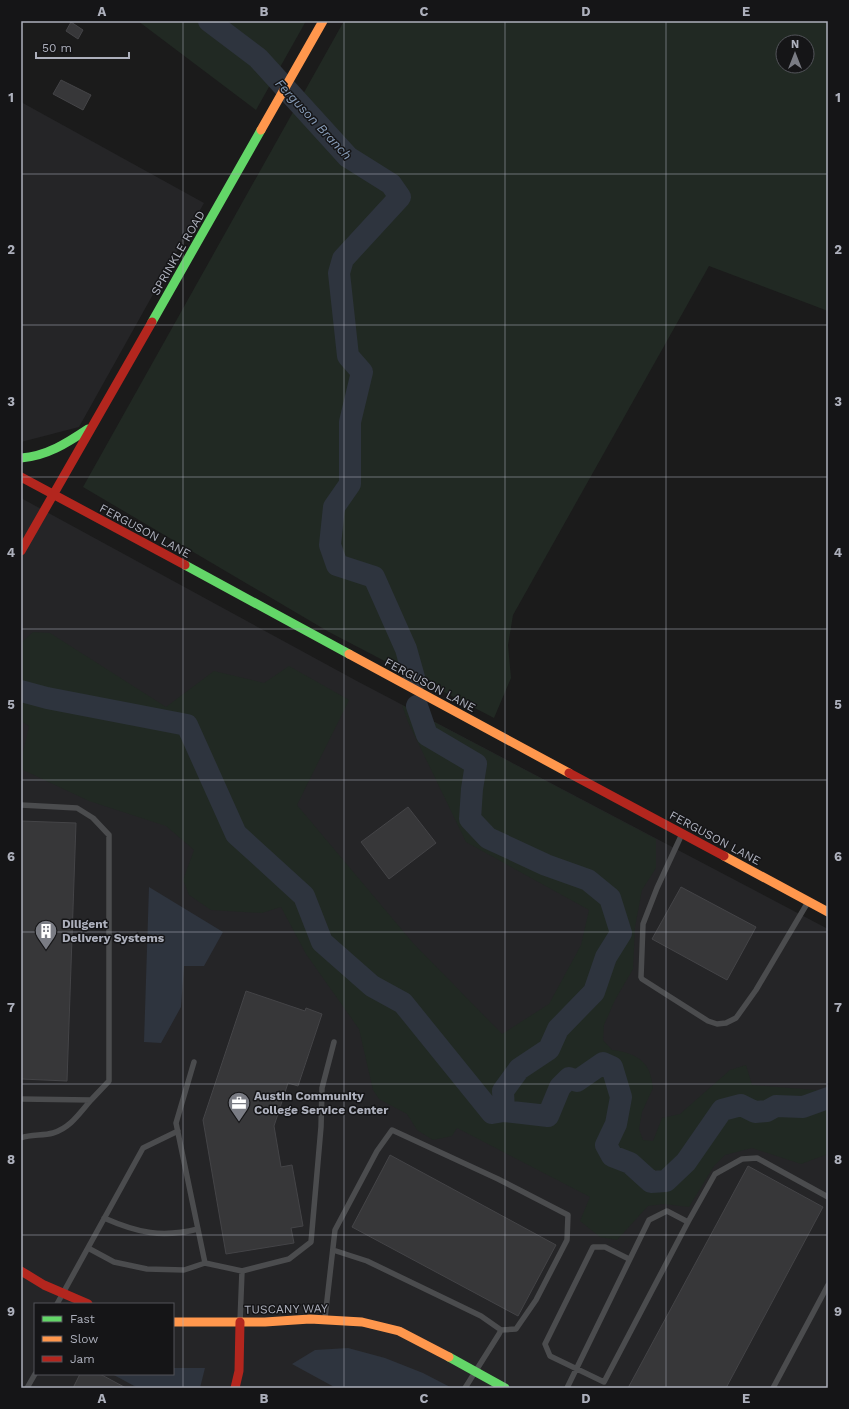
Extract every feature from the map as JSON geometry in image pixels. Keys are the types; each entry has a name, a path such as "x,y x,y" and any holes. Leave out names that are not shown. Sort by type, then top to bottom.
{"street":[{"name":"SPRINKLE ROAD","path":"52,495 258,138 323,21"},
{"path":"21,458 35,457 50,452 73,440 91,428"},
{"name":"FERGUSON LANE","path":"21,478 828,912"},
{"path":"21,551 52,495"},
{"path":"21,1271 62,1294 85,1303"},
{"name":"TUSCANY WAY","path":"174,1322 240,1322 310,1319 362,1322 399,1332 433,1348 505,1388"},
{"path":"235,1388 239,1371 240,1322"}],"lane":[{"path":"21,805 77,808 93,818 109,836 109,1081 69,1125 52,1133 21,1138"},
{"path":"682,834 657,888 643,924 641,977 708,1022 717,1024 726,1023 736,1018 756,990 808,902"},
{"path":"88,1248 114,1262 147,1269 184,1270 205,1262 242,1271 289,1259 310,1242 321,1127 322,1088 334,1042"},
{"path":"194,1062 176,1123 205,1262"},
{"path":"21,1099 91,1100"},
{"path":"325,1320 335,1230 377,1151 392,1130 498,1178 568,1215 567,1240 536,1300 516,1329 501,1330 481,1316 389,1272 367,1262 333,1250"},
{"path":"58,1303 143,1148 178,1131"},
{"path":"629,1259 605,1247 593,1247 545,1344 550,1356 604,1382 688,1222 716,1174 742,1159 757,1158 828,1197"},
{"path":"567,1388 648,1220 667,1211 688,1222"},
{"path":"104,1218 124,1227 149,1234 181,1233 198,1229"},
{"path":"240,1322 242,1271"},
{"path":"773,1388 828,1285"},
{"path":"465,1388 501,1330"},
{"path":"28,1388 34,1375"}],"shaded area":[{"path":"138,21 306,21 256,110"},
{"path":"344,21 828,21 828,311 709,266 513,615 508,645 511,678 494,718 329,632 83,487"},
{"path":"21,102 204,203 79,427 21,442"},
{"path":"21,498 355,680 828,929 828,1388 21,1388"},
{"path":"33,632 50,633 166,707 214,671 264,683 289,666 349,700 297,805 413,943 502,1034 549,1004 581,945 589,910 466,842 408,722 402,705 656,839 656,868 642,890 635,927 633,969 615,1000 604,1025 603,1040 612,1050 627,1053 642,1061 649,1071 653,1088 642,1112 639,1129 643,1140 653,1141 662,1118 680,1114 730,1070 746,1065 752,1085 828,1091 828,1154 801,1164 752,1148 725,1155 714,1166 689,1207 664,1204 648,1206 617,1240 600,1237 580,1221 590,1197 457,1128 452,1136 433,1140 417,1130 407,1114 379,1099 373,1090 359,1029 306,954 281,907 262,913 211,910 189,895 183,880 194,850 166,826 89,801 21,769 21,761 29,726 21,721 21,643"},
{"path":"149,887 223,932 204,966 184,966 181,1007 161,1043 144,1042"},
{"path":"348,1348 385,1358 423,1373 452,1388 336,1388 292,1364 315,1350"},
{"path":"174,1368 205,1368 200,1388 138,1388 114,1375 174,1375"}],"building":[{"path":"71,22 83,30 78,39 66,31"},
{"path":"61,80 91,95 83,110 53,94"},
{"path":"408,807 436,843 389,879 361,842"},
{"name":"Diligent Delivery Systems","path":"21,821 76,823 67,1081 21,1079"},
{"path":"681,887 756,927 727,980 652,939"},
{"name":"Austin Community College Service Center","path":"246,991 305,1011 306,1008 322,1014 298,1086 288,1083 274,1126 281,1167 292,1165 303,1226 291,1228 294,1243 226,1254 203,1120"},
{"path":"390,1155 556,1245 518,1316 352,1227"},
{"path":"748,1166 823,1207 726,1388 628,1388"},
{"path":"80,1375 102,1375 126,1388 73,1388"}],"waterway":[{"name":"Ferguson Branch","path":"209,21 258,58 348,157 391,184 400,197 343,259 339,273 348,356 362,372 350,422 350,484 334,507 330,545 337,565 374,577 406,649 415,681"},
{"path":"21,691 47,698 187,725 236,834 304,896 322,942 372,986 403,1003 492,1113 504,1111 548,1116 560,1087 569,1078 577,1081 603,1063 612,1067 621,1097 616,1124 606,1145 612,1156 630,1163 651,1182 666,1181 686,1162 722,1110 741,1105 755,1112 767,1111 776,1106 803,1107 828,1098"},
{"name":"Ferguson Branch","path":"417,706 427,735 476,764 472,789 470,819 488,838 546,865 588,880 610,898 621,933 606,957 594,992 558,1029 549,1049 519,1069 503,1091 504,1111"}],"traffic: fast":[{"path":"152,322 261,130"},
{"path":"21,458 48,452 88,429"},
{"path":"185,565 349,654"},
{"path":"449,1357 505,1388"}],"traffic: slow":[{"path":"261,130 323,21"},
{"path":"349,654 569,773"},
{"path":"724,856 828,912"},
{"path":"174,1322 265,1322 310,1319 362,1322 399,1331 449,1357"}],"traffic: jam":[{"path":"21,551 152,322"},
{"path":"21,477 185,565"},
{"path":"569,773 724,856"},
{"path":"21,1271 44,1285 86,1303"},
{"path":"235,1388 239,1371 240,1322"}],"place":[{"name":"Diligent Delivery Systems","path":"46,950"},
{"name":"Austin Community College Service Center","path":"239,1122"}]}
